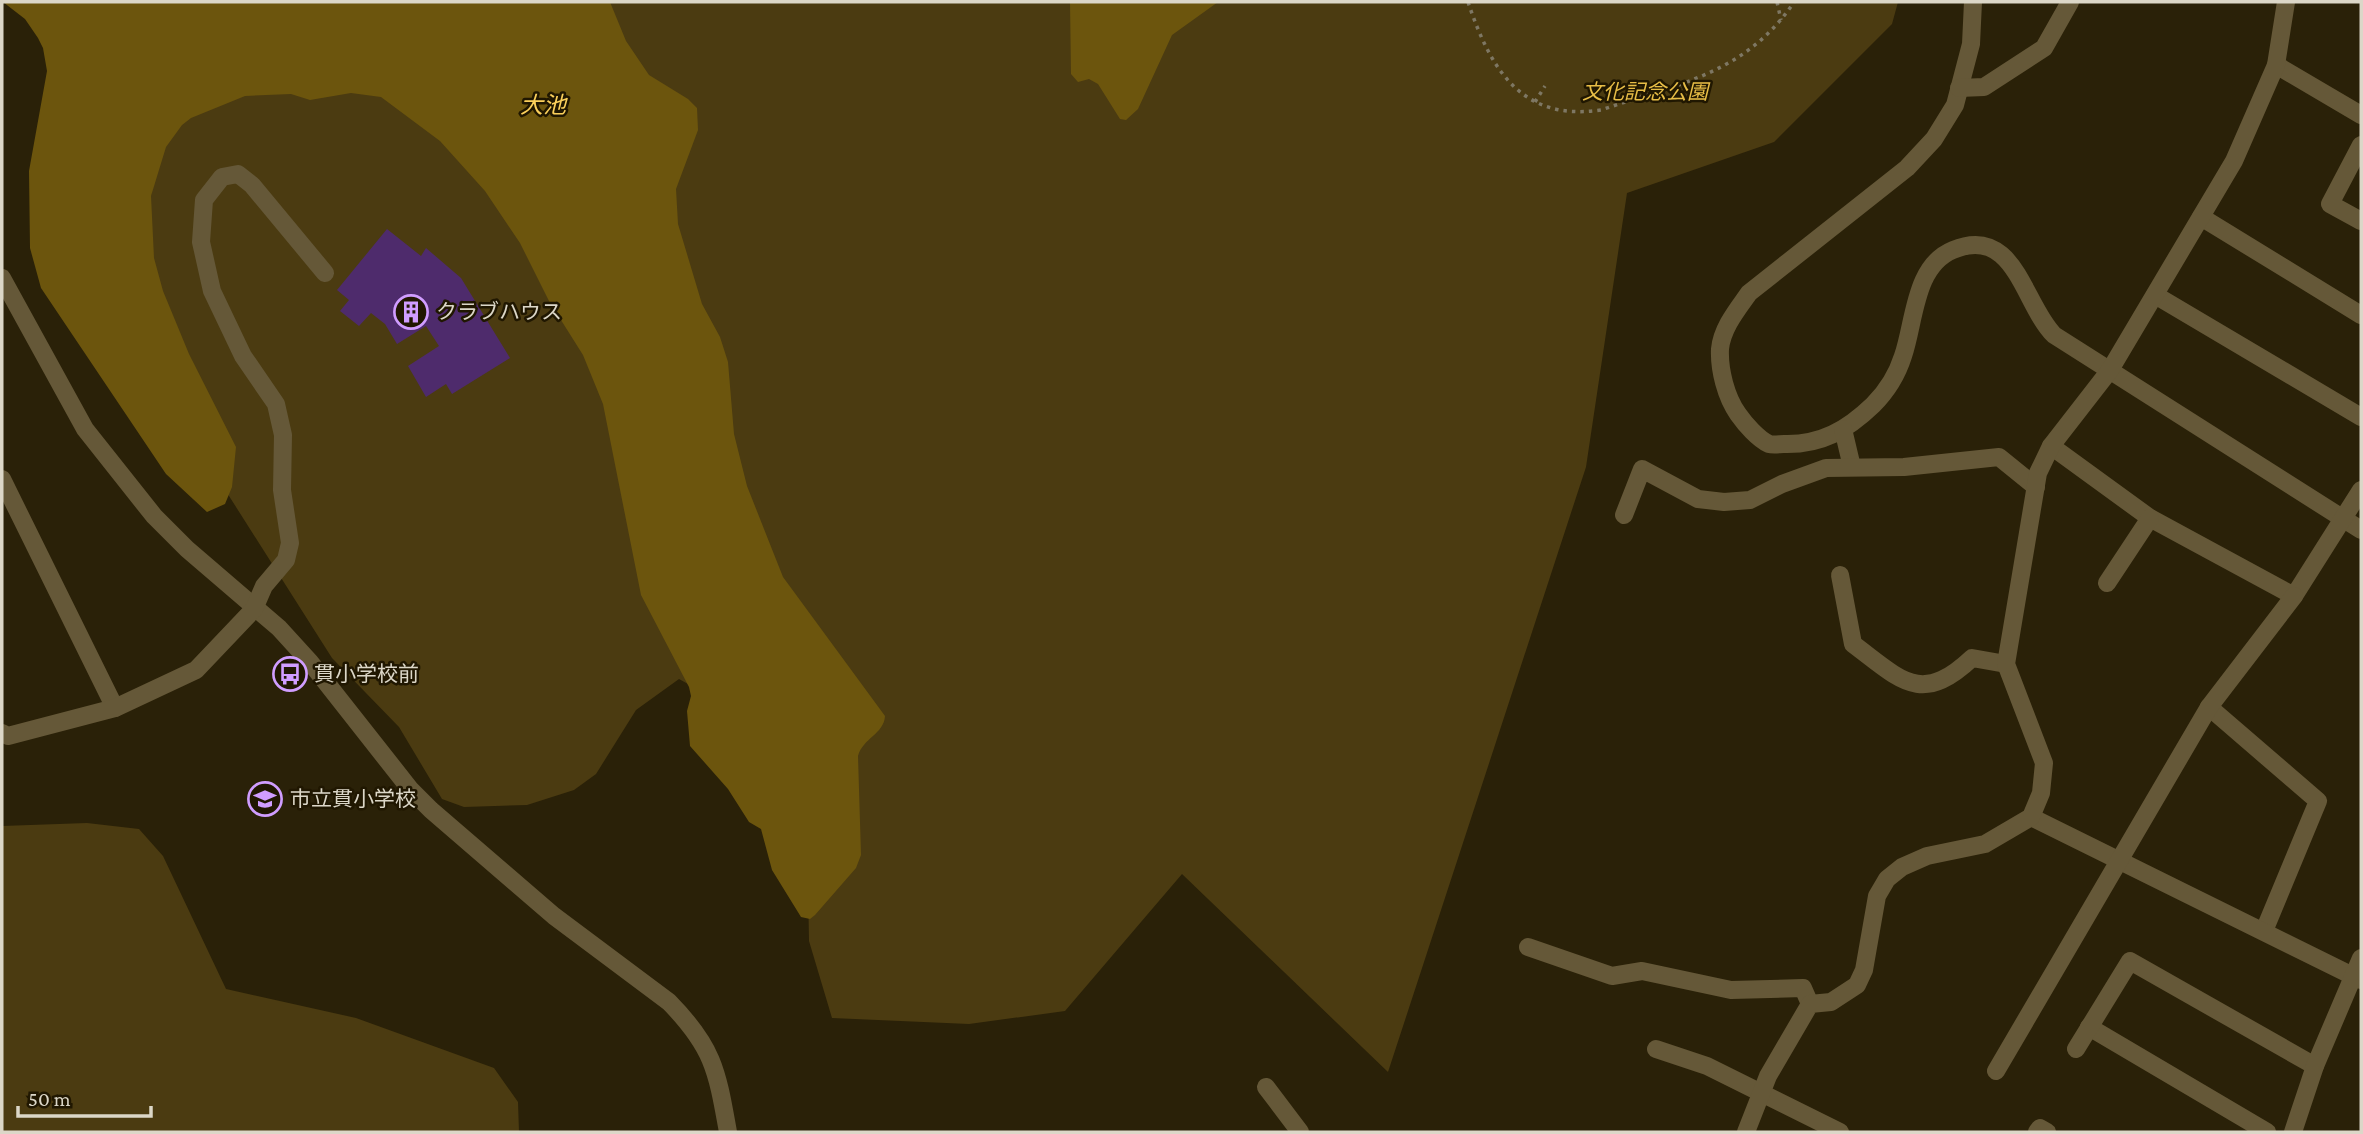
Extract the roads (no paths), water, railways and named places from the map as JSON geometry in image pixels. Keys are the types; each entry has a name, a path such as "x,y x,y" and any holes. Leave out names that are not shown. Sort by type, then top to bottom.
{"street":[{"path":"1972,2 1971,44 1955,104 1934,139 1907,168 1749,293 1730,319 1720,349 1725,389 1745,424 1769,444 1801,445 1824,440 1843,429 1890,385 1903,357 1921,286 1935,262 1954,250 1986,246 2007,258 2040,321 2054,335 2361,530"},
{"path":"1959,88 1984,87 2044,48 2070,2"},
{"path":"1810,1004 1830,1002 1857,985 1864,970 1877,896 1886,879 1902,867 1927,856 1985,844 2031,817 2041,793 2044,763 2006,664 2038,473 2051,446 2110,370 2234,161 2276,65 2286,2"},
{"path":"2276,65 2361,115"},
{"path":"2361,145 2330,204 2361,221"},
{"path":"2,733 8,736 115,708 196,670 254,609 264,586 286,561 290,543 282,490 283,435 276,404 243,356 212,291 201,242 204,200 213,185 222,177 238,174 252,185 324,273"},
{"path":"2201,217 2361,315"},
{"path":"2,278 85,429 154,516 254,609 279,628 310,662 410,789 431,810 554,916 669,1002 685,1018 703,1040 712,1060 728,1132"},
{"path":"2155,295 2361,416"},
{"path":"1843,429 1852,467"},
{"path":"2051,446 2150,518 2294,596"},
{"path":"1625,515 1642,469 1698,499 1724,502 1750,500 1782,484 1826,468 1903,467 1999,457 2036,487"},
{"path":"2,479 115,708"},
{"path":"1996,1071 2209,708 2294,596 2361,491"},
{"path":"2107,583 2150,518"},
{"path":"1840,575 1853,644 1892,673 1922,686 1951,678 1972,658 2006,664"},
{"path":"2209,708 2318,801 2264,931"},
{"path":"2031,817 2357,978"},
{"path":"1528,947 1612,976 1642,971 1731,990 1803,988 1810,1004"},
{"path":"2293,1132 2315,1066 2357,978 2361,958"},
{"path":"2076,1049 2130,961 2315,1066"},
{"path":"1746,1132 1762,1092 1810,1004"},
{"path":"2089,1027 2267,1132"},
{"path":"1656,1049 1707,1066 1840,1132"},
{"path":"1266,1087 1300,1132"},
{"path":"2037,1132 2040,1128 2047,1132"}],"water":[{"name":"大池","path":"3,2 610,2 626,41 649,75 688,99 697,108 698,130 676,189 678,224 702,304 720,337 728,362 734,434 747,486 783,577 885,716 881,727 864,745 858,756 861,855 856,868 815,915 810,919 801,917 772,870 761,829 749,822 728,789 690,746 687,711 691,696 689,687 641,595 603,404 583,355 549,301 520,243 485,191 440,141 381,97 351,93 310,100 291,94 245,96 191,118 182,125 166,147 151,196 154,258 163,291 189,354 236,447 232,487 225,504 207,512 166,474 41,288 30,248 29,171 47,71 43,48 38,38 25,19"},
{"path":"1070,2 1218,2 1172,35 1138,109 1126,120 1120,119 1098,84 1089,79 1078,82 1071,74"}],"place":[{"name":"クラブハウス","path":"411,312"},
{"name":"貫小学校前","path":"290,674"},
{"name":"市立貫小学校","path":"265,799"}],"park label":[{"name":"文化記念公園","path":"1645,92"}]}
